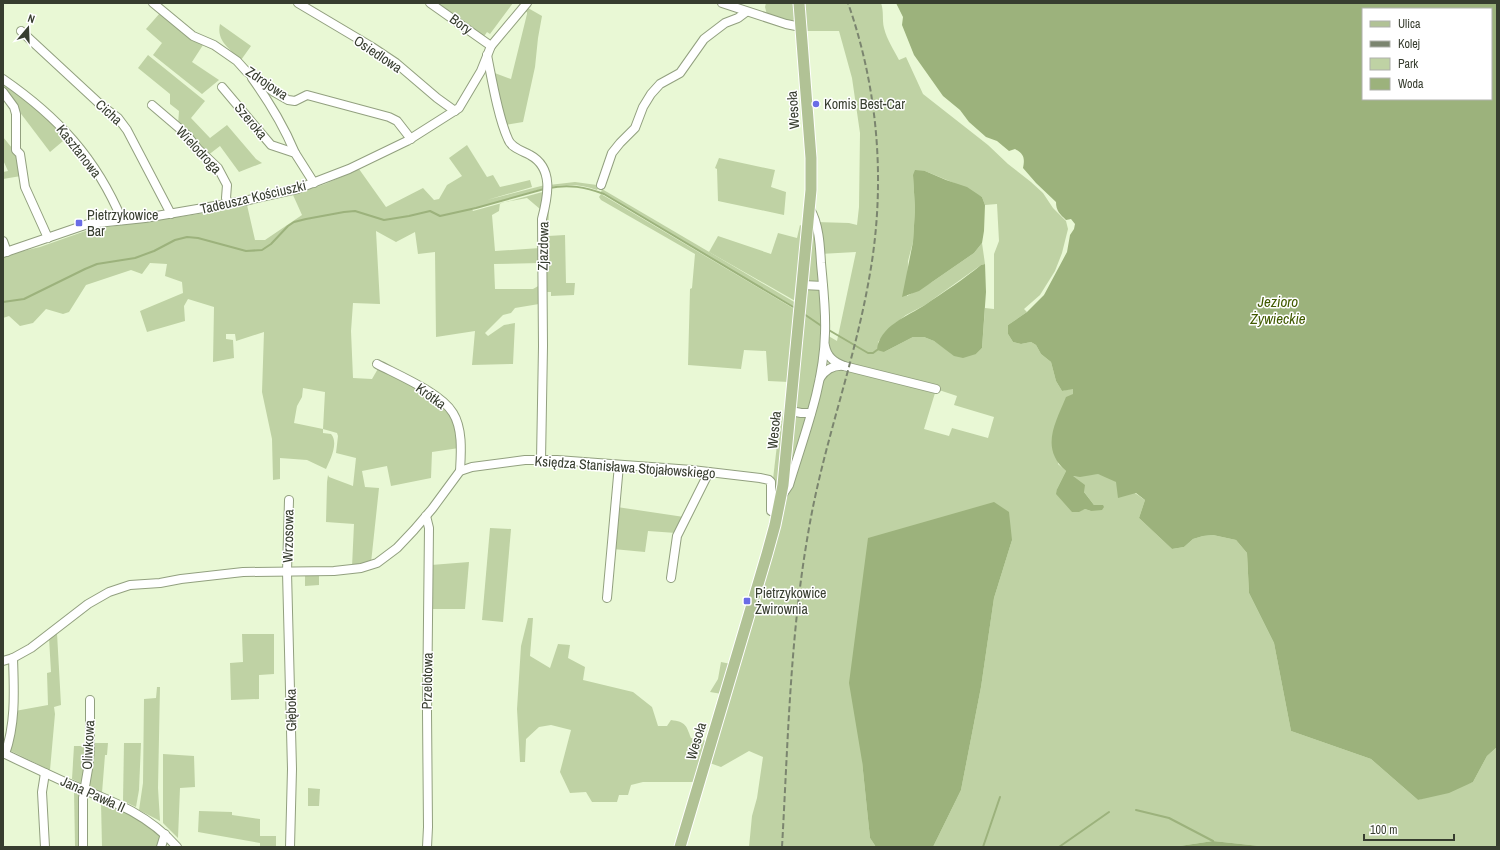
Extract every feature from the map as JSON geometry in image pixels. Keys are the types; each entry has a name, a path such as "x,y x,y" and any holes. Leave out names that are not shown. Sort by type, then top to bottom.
{"main road":[{"name":"Wesoła","path":"680,847 765,562 781,495 791,411 810,209 811,158 799,3"}],"street":[{"name":"Zdrojowa","path":"153,3 193,36 214,45 237,61 246,71 274,92 288,100 295,101 306,95 389,117 397,121 411,139"},
{"name":"Osiedlowa","path":"298,3 396,63 437,98 455,111"},
{"name":"Bory","path":"430,3 491,46"},
{"name":"Tadeusza Kościuszki","path":"5,252 88,224 170,214 229,204 297,189 349,169 411,139 459,108 481,71 491,46 527,3"},
{"path":"722,3 746,12 801,27"},
{"path":"601,185 612,153 635,128 643,107 651,94 660,84 680,73 704,39 725,23 738,18 746,12"},
{"name":"Cicha","path":"21,31 102,106 118,118 127,130 170,214"},
{"name":"Zjazdowa","path":"487,55 502,124 508,141 519,150 531,155 542,163 546,174 546,202 542,218 543,346 541,460"},
{"path":"246,71 277,114 295,153 314,183"},
{"name":"Kasztanowa","path":"3,80 44,110 70,135 93,166 115,202 122,220"},
{"name":"Szeroka","path":"222,87 271,145 295,153"},
{"path":"3,92 14,107 16,114 16,150 20,154 25,187 48,238"},
{"name":"Wielodroga","path":"152,105 186,134 198,149 218,168 227,185 226,198 229,204"},
{"path":"810,209 816,222 823,286 826,350 829,356 836,363 844,366 936,389"},
{"path":"3,242 5,252"},
{"path":"803,285 823,286"},
{"path":"781,495 785,492 789,485 811,413 819,380 825,337"},
{"name":"Krótka","path":"377,364 418,386 441,401 453,413 459,430 461,456 460,471"},
{"path":"819,380 824,372 830,368 844,366"},
{"path":"791,411 811,413"},
{"name":"Księdza Stanisława Stojałowskiego","path":"460,471 472,467 500,463 541,460 709,472 769,480 772,484 770,502 771,511 777,514"},
{"path":"607,598 619,465"},
{"path":"3,661 13,658 31,648 88,604 109,592 130,585 160,583 181,578 243,572 334,571 361,568 377,562 397,548 426,516 460,471"},
{"path":"671,578 677,536 709,472"},
{"name":"Wrzosowa","path":"288,572 289,500"},
{"name":"Przelotowa","path":"426,516 429,528 426,712 427,847"},
{"name":"Głęboka","path":"288,572 291,704 290,847"},
{"path":"4,753 10,740 13,721 13,658"},
{"name":"Oliwkowa","path":"83,847 83,798 90,749 90,700"},
{"name":"Jana Pawła II","path":"4,753 45,773 128,809 148,821 165,834 177,847"},
{"path":"45,773 42,792 45,847"},
{"path":"160,847 165,834"}],"green space":[{"path":"434,3 513,3 490,34 487,32 483,38"},
{"path":"766,3 795,3 795,19 789,22 767,15 765,7"},
{"path":"799,3 881,3 884,28 889,41 899,60 906,57 923,94 988,145 1008,164 1031,182 1043,193 1053,208 1066,221 1068,229 1062,253 1055,271 1040,295 1024,309 1027,312 1008,325 1008,334 1013,342 1021,344 1031,342 1036,345 1041,354 1051,362 1056,381 1062,391 1073,388 1058,464 1066,471 1057,489 1079,511 1085,509 1091,511 1099,505 1094,505 1072,476 1098,474 1115,481 1145,500 1139,518 1172,549 1184,547 1193,539 1203,536 1213,535 1236,540 1247,553 1249,593 1274,643 1291,731 1371,759 1418,800 1473,782 1487,756 1497,747 1497,847 1269,847 1213,841 1173,847 933,847 961,790 981,687 994,598 1012,540 862,761 870,838 876,847 749,847 752,816 757,798 763,757 749,751 721,767 707,762 777,514 810,209 816,222 849,223 857,225 859,207 860,133 852,78 839,31 805,31","holes":["925,171 982,197 985,205 997,204 999,241 994,254 994,309 985,308 982,348 976,354 944,348 934,341 924,337 913,337 884,352 878,342 893,325 906,315 925,305 981,265 985,264 982,243 974,253 932,282 907,296 908,261 913,242 915,209 913,175","856,252 837,341 825,334 820,254","826,350 836,363 819,379","867,376 936,389 957,396 954,405 994,417 988,438 952,428 949,436 924,429 935,393"]},
{"path":"528,8 542,16 535,67 523,122 505,125 492,72 511,79 527,14 527,12 525,12"},
{"path":"160,13 213,46 223,55 203,45 192,62 219,80 202,94 153,55 162,43 146,29"},
{"path":"220,24 251,46 241,60 222,40 219,30"},
{"path":"148,55 205,101 191,118 210,138 227,125 256,159 262,163 239,172 220,146 207,156 178,125 179,111 170,104 170,94 138,68"},
{"path":"3,81 69,136 50,152 3,90"},
{"path":"3,137 17,154 21,176 3,179 3,172 8,171 3,160"},
{"path":"467,145 487,177 493,175 500,187 530,180 532,187 487,200 545,185 545,188 472,209 473,211 500,204 499,211 492,215 495,251 540,248 540,263 494,264 495,289 533,289 540,285 539,304 515,308 511,313 503,315 485,333 488,336 504,325 515,323 513,364 472,365 475,331 436,337 435,252 418,254 415,232 396,242 376,231 380,304 353,303 351,331 353,378 372,379 379,367 418,387 451,413 458,430 459,448 432,452 431,478 391,486 387,466 362,471 365,487 379,488 371,563 352,567 354,524 326,522 328,475 329,477 353,486 356,458 336,453 337,433 323,429 323,433 331,434 334,442 333,452 326,469 307,460 280,458 280,479 273,480 272,439 262,392 264,332 236,341 235,334 226,334 226,339 233,340 234,358 213,362 214,307 188,299 184,306 185,321 147,332 140,311 183,293 182,282 165,276 167,264 150,263 142,274 131,270 86,285 69,312 63,314 46,309 33,323 20,326 9,316 3,318 3,257 6,255 40,247 91,229 226,210 247,205 255,240 265,240 302,215 293,195 325,184 359,169 386,207 423,188 434,200 439,199 447,185 462,176 449,158","holes":["303,388 325,392 323,429 294,423 297,406 302,397"]},
{"path":"719,158 775,170 771,187 786,192 784,215 718,201 717,169 715,168"},
{"path":"575,182 597,185 598,188 597,190 573,185 549,187 549,185"},
{"path":"602,189 796,303 796,308 601,192"},
{"path":"546,191 543,207 540,209 527,198 507,202"},
{"path":"601,194 796,310 789,382 768,381 766,351 744,350 741,369 688,365 690,289 692,288 695,254 601,200 599,197"},
{"path":"546,208 549,208 548,236 565,235 566,283 575,283 574,295 551,296 551,292 544,292 543,218"},
{"path":"800,225 802,226 797,302 709,252 718,236 771,254 778,233 797,238"},
{"path":"788,388 775,509 773,479 777,445"},
{"path":"617,507 684,517 676,533 648,531 645,552 613,549"},
{"path":"490,528 511,529 503,622 482,620"},
{"path":"469,562 465,609 430,609 431,565"},
{"path":"305,575 319,575 319,585 305,586"},
{"path":"528,618 533,618 530,656 550,668 558,644 570,645 568,658 585,667 583,680 633,692 652,707 658,726 667,726 671,720 680,722 685,725 691,738 707,741 694,782 643,782 631,785 628,795 619,795 617,802 592,802 586,792 570,793 560,772 571,730 551,725 539,727 526,739 525,762 520,762 517,709 521,646"},
{"path":"57,633 61,705 54,707 55,714 50,770 11,751 10,749 15,711 48,705 47,673 51,672 49,638"},
{"path":"242,634 274,634 274,674 259,675 259,699 231,700 230,663 243,662"},
{"path":"721,662 731,664 722,694 710,692 718,679"},
{"path":"157,687 160,687 158,788 160,821 139,810 143,783 144,699 156,698"},
{"path":"91,743 108,743 107,755 105,755 102,793 87,786"},
{"path":"124,743 141,743 139,790 136,807 123,801"},
{"path":"74,746 88,746 84,785 72,779"},
{"path":"163,754 194,756 195,787 180,788 178,838 163,823"},
{"path":"308,788 320,789 319,806 308,806"},
{"path":"74,790 80,794 79,847 75,846"},
{"path":"101,802 142,820 163,836 159,847 102,847"},
{"path":"199,811 232,812 232,815 260,819 260,836 276,836 276,847 260,847 260,843 198,832"}],"water":[{"name":"Jezioro Żywieckie","path":"896,3 1497,3 1497,747 1487,756 1473,782 1449,793 1418,800 1371,759 1291,731 1274,643 1249,593 1247,553 1236,540 1213,535 1203,536 1193,539 1184,547 1172,549 1139,518 1145,500 1136,493 1118,498 1116,482 1098,474 1080,477 1073,476 1085,485 1084,492 1094,505 1103,505 1104,507 1102,510 1091,511 1085,509 1079,512 1072,512 1056,494 1066,471 1053,454 1052,436 1054,426 1066,397 1073,394 1073,389 1062,391 1056,381 1051,362 1041,354 1036,345 1031,342 1021,344 1013,342 1008,334 1008,325 1027,312 1044,295 1067,252 1070,235 1075,224 1071,219 1066,220 1062,216 1058,210 1056,202 1023,168 1024,159 1020,153 1015,149 1009,151 997,141 986,137 969,122 960,110 943,96 914,55 902,25 903,17"},
{"path":"915,170 925,171 967,187 982,197 985,205 984,231 982,243 974,253 919,291 902,297 913,242 915,209 913,175"},
{"path":"985,264 986,292 982,348 976,354 963,358 954,356 934,341 924,337 913,337 884,352 877,350 883,334 895,323 925,305 981,265"},
{"path":"994,502 1009,512 1012,540 994,598 981,687 961,790 933,847 876,847 870,838 862,761 849,683 868,538"},
{"path":"1213,841 1269,847 1173,847"}],"waterway":[{"path":"549,188 563,186 577,187 604,194 795,308"},
{"path":"3,302 24,299 97,264 135,258 154,251 175,240 187,237 198,238 246,251 262,250 271,244 288,226 294,222 306,219 355,211 384,220 430,211 440,216 476,208 544,189"},
{"path":"804,314 823,327"},
{"path":"827,329 868,353 873,353 877,350"},
{"path":"983,847 1000,797"},
{"path":"1136,810 1169,818 1213,841"},
{"path":"1059,847 1109,812"}],"railway":[{"path":"782,847 790,690 802,573 821,470 863,311 874,244 877,209 878,174 873,105 867,70 848,3"}],"place":[{"name":"Komis Best-Car","path":"816,104"},
{"name":"Pietrzykowice Bar","path":"79,223"},
{"name":"Pietrzykowice Żwirownia","path":"747,601"}]}
